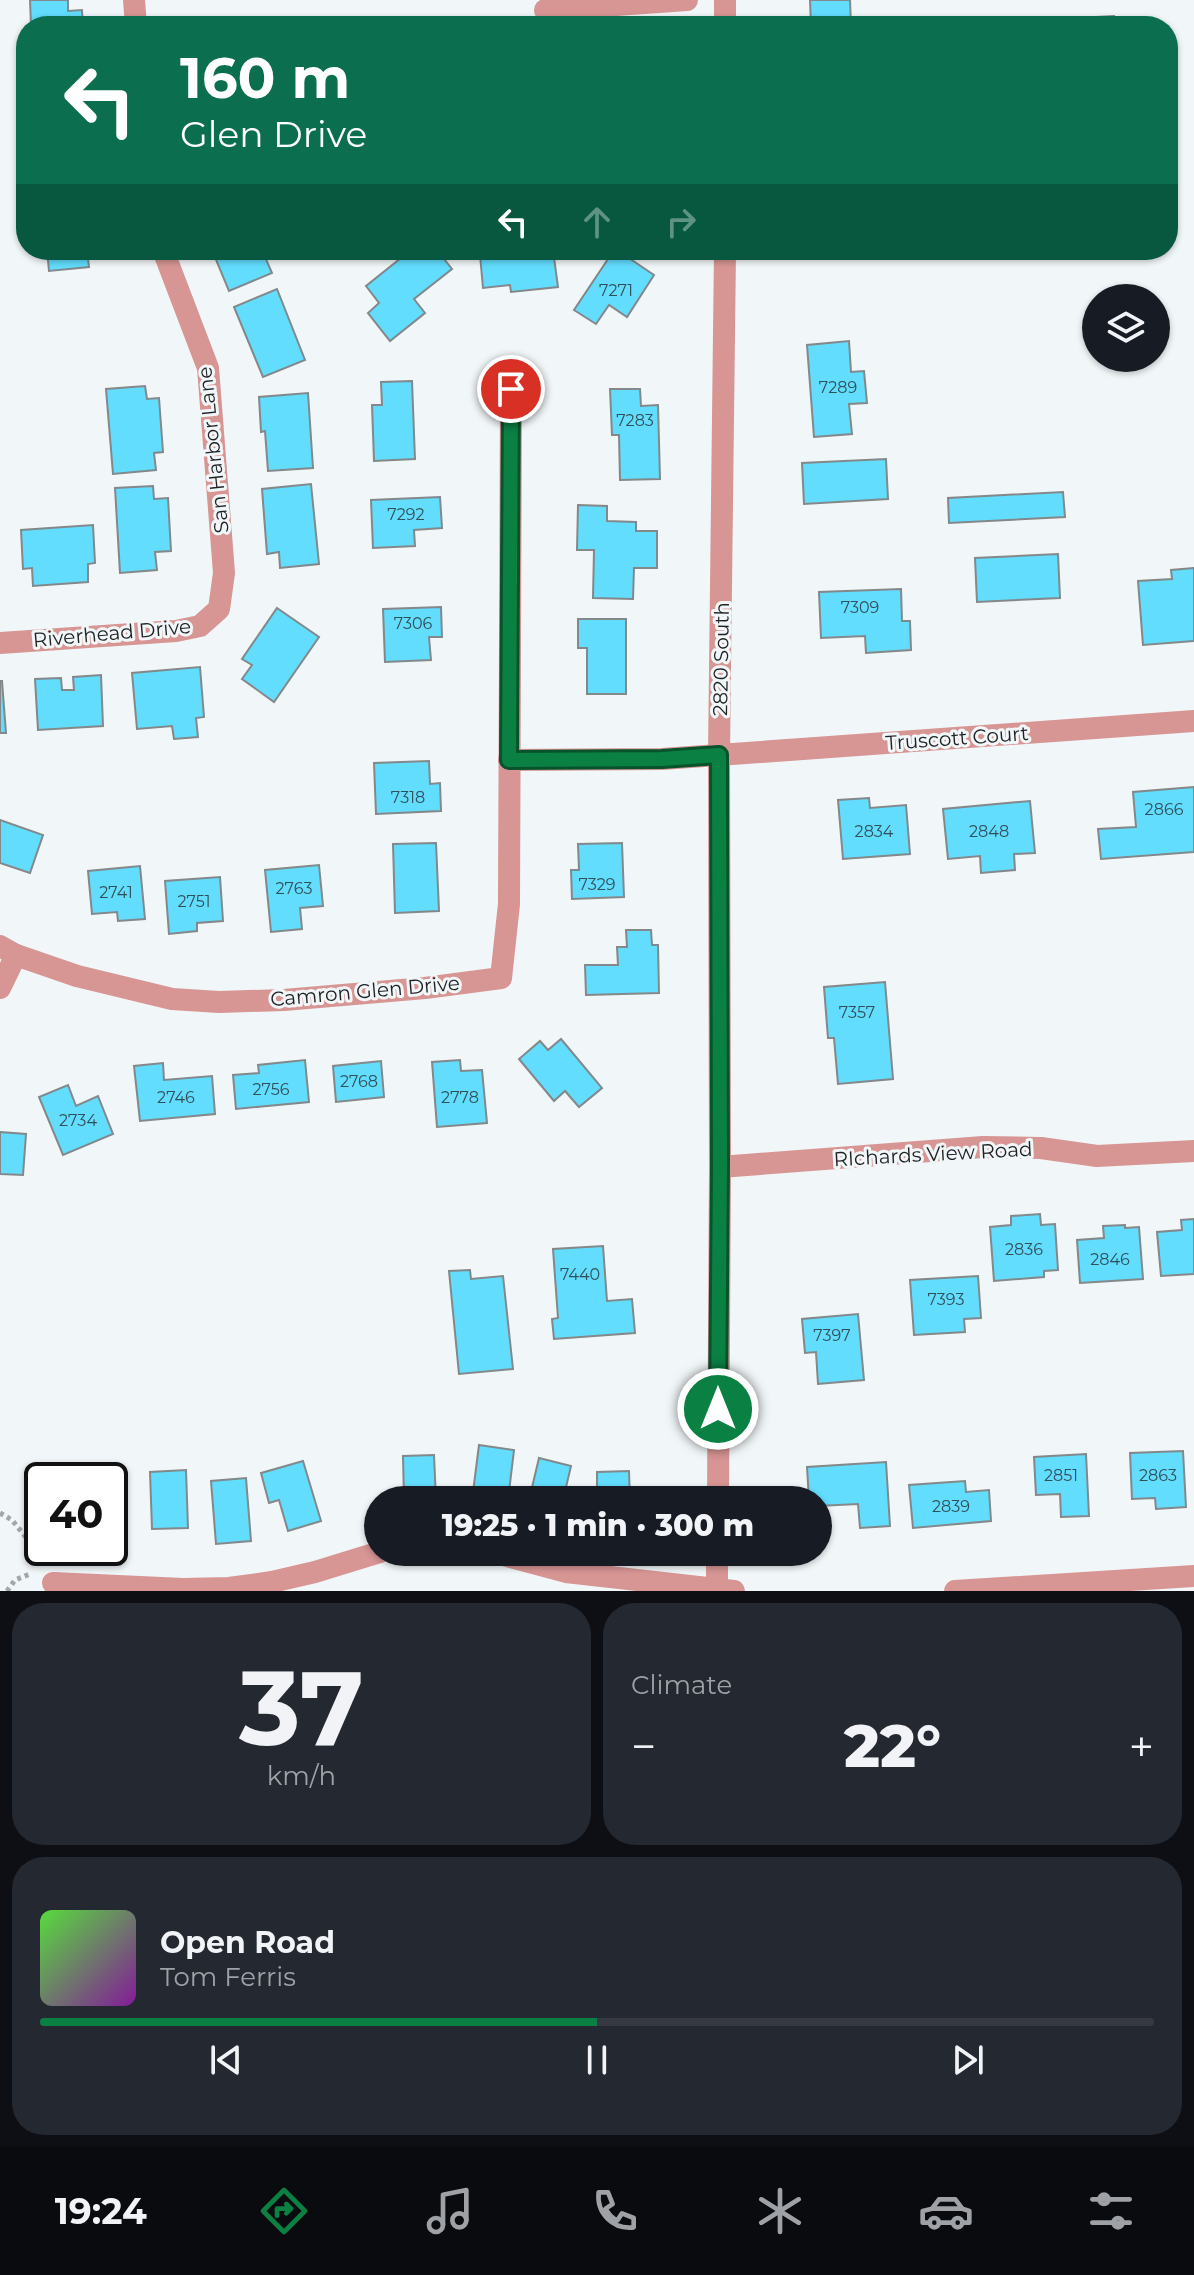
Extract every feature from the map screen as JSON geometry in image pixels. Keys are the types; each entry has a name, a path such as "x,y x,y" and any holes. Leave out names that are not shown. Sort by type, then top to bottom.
{"street":[{"path":"545,12 687,0"},
{"name":"San Harbor Lane","path":"167,260 208,368 223,545 224,573 219,609"},
{"name":"2820 South","path":"718,1486 719,755 725,260"},
{"path":"509,760 511,389"},
{"name":"Riverhead Drive","path":"0,643 176,631 200,626 219,609"},
{"name":"Truscott Court","path":"509,760 662,759 1194,721"},
{"name":"Camron Glen Drive","path":"0,988 8,950 77,976 121,988 172,999 219,1002 284,1000 425,988 501,978 509,904 509,760"},
{"name":"RIchards View Road","path":"720,1167 983,1147 1041,1148 1097,1156 1194,1151"},
{"path":"53,1583 229,1588 301,1576 364,1557"},
{"path":"544,1566 566,1572 723,1591 719,1566"},
{"path":"955,1591 1194,1576"}],"path":[{"path":"0,1513 12,1520 24,1535"},
{"path":"7,1591 15,1580 30,1574"}],"building":[{"path":"30,0 68,0 68,11 82,10 82,16 31,16"},
{"path":"810,0 850,0 851,16 811,16"},
{"path":"48,260 88,260 89,267 49,271"},
{"path":"216,260 266,260 272,273 229,291"},
{"path":"398,260 445,260 452,269 414,299 425,313 390,341 368,313 379,303 366,286"},
{"path":"480,260 554,260 558,287 511,292 510,285 483,288"},
{"path":"607,260 632,260 654,275 627,317 609,305 596,324 574,310"},
{"path":"277,289 305,360 263,377 234,307"},
{"path":"849,341 851,372 864,371 867,403 849,404 852,434 814,437 807,345"},
{"path":"412,381 415,459 374,461 372,405 382,405 381,382"},
{"path":"145,386 147,399 159,398 163,452 154,453 156,470 113,474 106,389"},
{"path":"610,389 640,389 641,406 658,405 660,479 620,480 619,435 612,435"},
{"path":"308,393 313,468 268,471 259,397"},
{"path":"886,459 888,499 804,504 802,463"},
{"path":"311,484 319,564 280,568 279,552 267,554 262,489"},
{"path":"153,486 154,499 168,498 171,551 155,552 157,570 120,573 115,488"},
{"path":"1063,492 1065,517 949,523 948,498"},
{"path":"440,497 442,528 414,530 415,546 373,548 371,500"},
{"path":"578,505 607,506 607,521 636,522 636,531 657,531 657,568 634,568 633,599 593,598 594,550 577,550"},
{"path":"93,525 95,563 88,564 88,582 33,586 32,568 23,569 21,530"},
{"path":"1058,554 1060,598 977,602 975,558"},
{"path":"1194,568 1194,641 1143,645 1138,581 1172,579 1171,570"},
{"path":"901,589 902,621 910,621 911,650 866,653 865,636 821,638 819,592"},
{"path":"441,607 442,637 429,637 431,660 385,662 383,609"},
{"path":"277,608 319,637 274,702 242,679 252,665 242,659"},
{"path":"578,619 626,619 626,694 587,694 587,648 578,648"},
{"path":"200,667 204,717 196,718 198,737 174,739 172,726 137,729 132,673"},
{"path":"101,675 103,726 38,730 35,679 61,678 62,690 74,690 73,677"},
{"path":"2,681 6,733 0,733"},
{"path":"429,761 430,784 440,783 441,811 376,814 374,763"},
{"path":"1194,787 1194,852 1101,859 1098,829 1136,827 1133,792"},
{"path":"869,798 870,808 906,805 910,854 843,859 838,800"},
{"path":"1030,801 1035,853 1014,854 1015,870 981,873 980,856 948,859 943,809"},
{"path":"0,820 43,835 30,873 0,863"},
{"path":"436,843 439,911 395,913 393,844"},
{"path":"622,843 624,897 572,899 571,870 579,870 578,844"},
{"path":"319,865 323,906 300,908 302,929 271,932 265,870"},
{"path":"140,866 145,919 118,921 117,912 92,914 88,871"},
{"path":"220,877 223,921 197,923 197,931 169,934 165,881"},
{"path":"626,930 651,930 652,945 658,945 659,993 586,995 585,965 618,965 617,947 627,947"},
{"path":"885,982 893,1079 838,1084 834,1038 828,1038 824,987"},
{"path":"561,1039 602,1088 579,1107 565,1091 554,1101 519,1059 540,1041 548,1050"},
{"path":"305,1060 309,1102 236,1109 233,1075 259,1073 258,1065"},
{"path":"460,1060 461,1071 482,1070 487,1123 437,1127 432,1062"},
{"path":"381,1061 384,1097 336,1102 333,1066"},
{"path":"163,1063 164,1080 212,1076 215,1114 140,1121 134,1066"},
{"path":"68,1085 76,1106 98,1096 113,1134 63,1155 39,1097"},
{"path":"0,1132 26,1134 23,1175 0,1174"},
{"path":"1040,1214 1041,1225 1055,1224 1058,1270 1044,1271 1044,1277 994,1281 990,1227 1011,1225 1011,1216"},
{"path":"1194,1219 1194,1274 1161,1276 1157,1232 1182,1230 1181,1220"},
{"path":"1125,1225 1125,1228 1139,1227 1143,1279 1080,1283 1077,1240 1104,1238 1103,1226"},
{"path":"603,1246 607,1301 632,1299 635,1333 554,1339 552,1319 558,1318 553,1249"},
{"path":"470,1270 471,1279 503,1276 513,1369 459,1374 449,1271"},
{"path":"978,1276 981,1318 964,1319 965,1332 914,1335 910,1280"},
{"path":"858,1314 864,1380 818,1384 816,1352 805,1353 802,1319"},
{"path":"479,1445 514,1450 510,1486 474,1486"},
{"path":"1183,1451 1186,1507 1156,1509 1155,1498 1132,1499 1130,1453"},
{"path":"1086,1454 1089,1516 1061,1517 1060,1494 1036,1495 1034,1457"},
{"path":"434,1455 435,1486 404,1486 403,1456"},
{"path":"539,1458 571,1466 566,1486 532,1486"},
{"path":"303,1461 321,1521 288,1531 279,1500 269,1503 261,1473"},
{"path":"886,1462 890,1526 860,1528 858,1504 832,1505 832,1486 808,1486 807,1467"},
{"path":"186,1470 188,1528 152,1529 150,1472"},
{"path":"629,1471 630,1486 597,1486 597,1472"},
{"path":"246,1478 251,1541 216,1544 211,1481"},
{"path":"965,1481 966,1492 989,1490 991,1521 913,1528 909,1485"}],"route":[{"path":"511,389 509,760 662,759 719,755 718,1409"}]}
